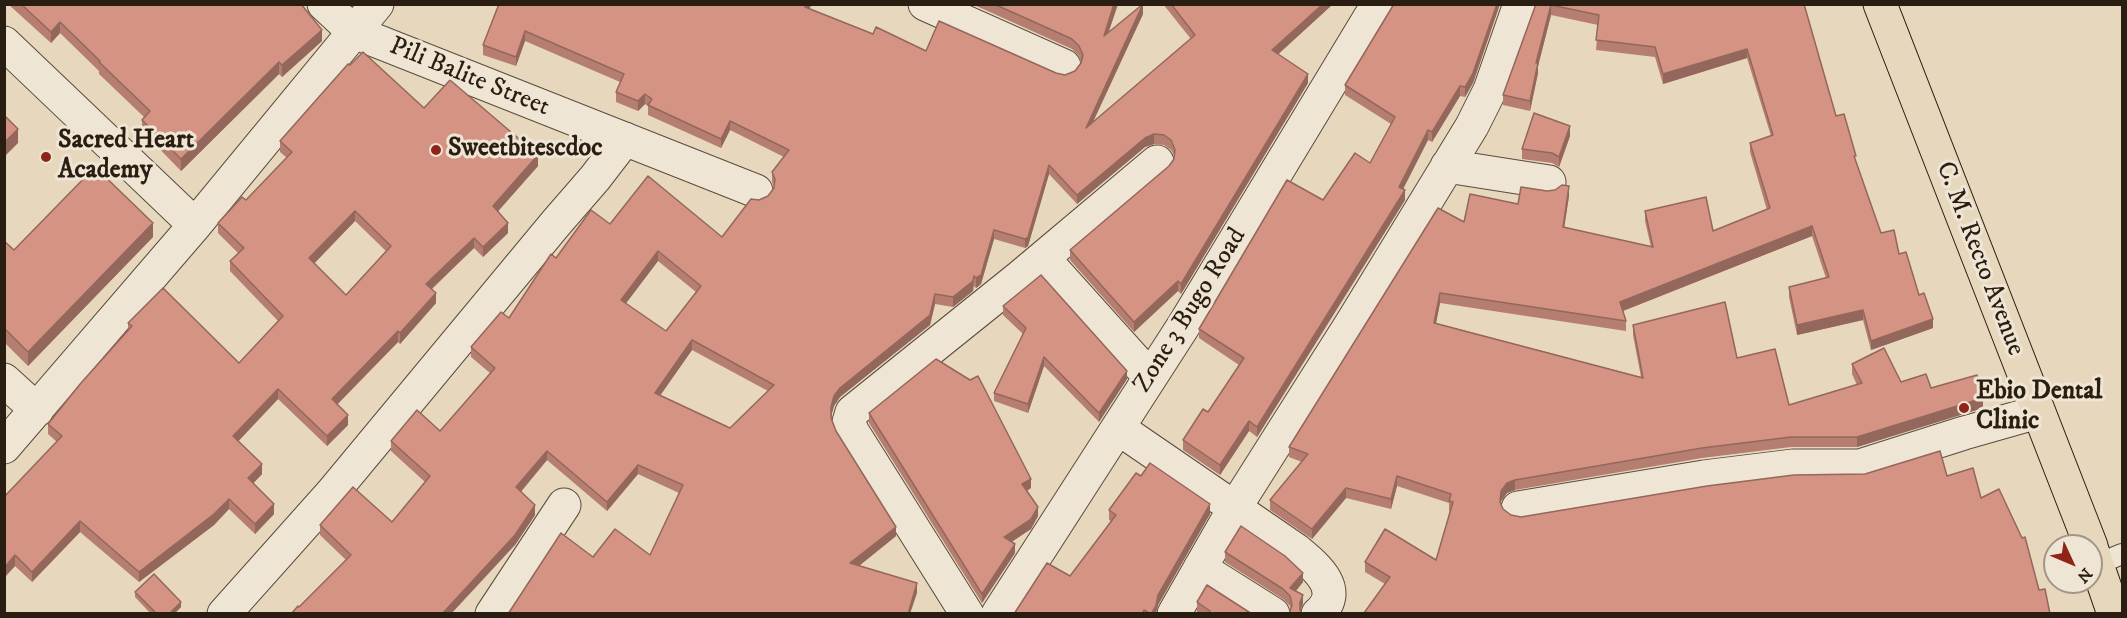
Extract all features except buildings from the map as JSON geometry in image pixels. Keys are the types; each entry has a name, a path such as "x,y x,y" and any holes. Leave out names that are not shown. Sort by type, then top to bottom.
{"highway":[{"name":"C. M. Recto Avenue","path":"1880,4 2038,412 2092,534"},
{"name":"C. M. Recto Avenue","path":"2103,566 2114,614"}],"street":[{"name":"Pili Balite Street","path":"324,4 354,32 756,191"},
{"path":"4,447 195,225 377,4"},
{"path":"925,4 1064,66"},
{"name":"Zone 3 Bugo Road","path":"998,614 1190,315 1378,4"},
{"path":"1174,614 1234,509 1353,321 1472,126 1490,90 1520,4"},
{"path":"4,43 195,225"},
{"path":"224,614 332,493 625,139"},
{"path":"967,614 852,431 849,422 852,412 1043,258 1157,162"},
{"path":"1447,166 1549,182"},
{"path":"1043,258 1150,377"},
{"path":"4,380 37,410"},
{"path":"1518,508 1704,477 1794,466 1860,466 2038,412"},
{"path":"1118,428 1296,550 1326,579 1330,590 1326,603 1318,614"},
{"path":"492,614 564,505"},
{"path":"1200,568 1273,614"}],"place":[{"name":"Sweetbitescdoc","path":"436,150"},
{"name":"Sacred Heart Academy","path":"46,157"},
{"name":"Ebio Dental Clinic","path":"1964,408"}]}
